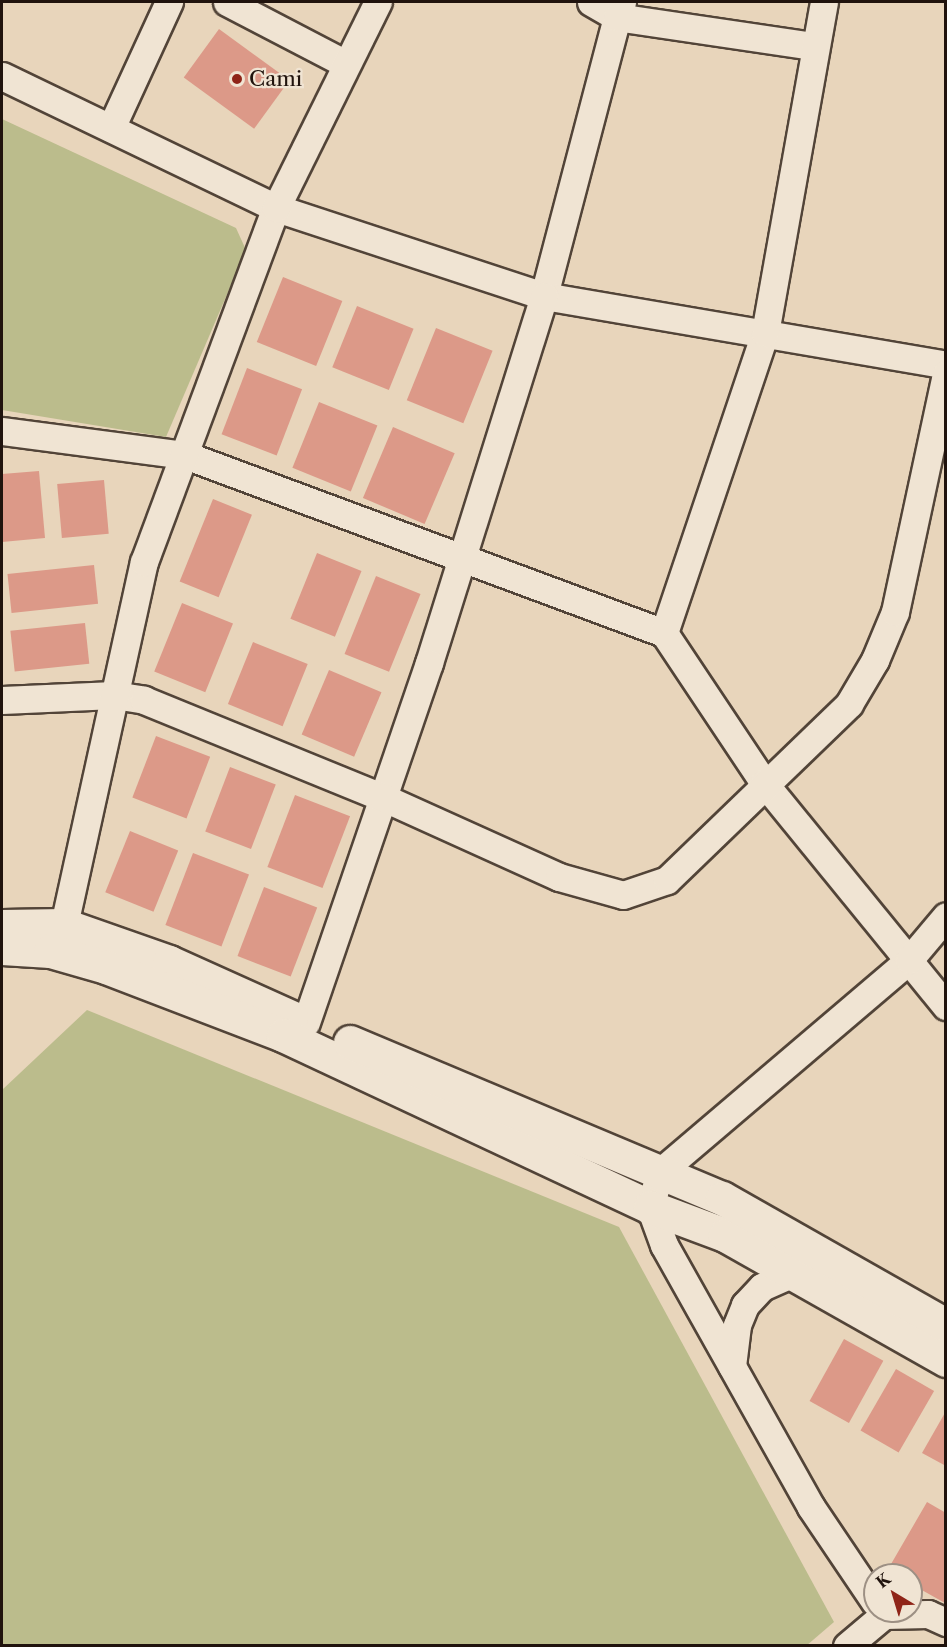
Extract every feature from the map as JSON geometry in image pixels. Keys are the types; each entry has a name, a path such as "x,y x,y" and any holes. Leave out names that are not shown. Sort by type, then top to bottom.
{"street":[{"path":"111,128 169,2"},
{"path":"227,2 346,64"},
{"path":"64,925 144,562 276,208 378,2"},
{"path":"591,2 814,46"},
{"path":"664,633 765,333 814,46 824,2"},
{"path":"306,1023 462,556 544,296 620,9"},
{"path":"2,76 276,208 544,296 945,365"},
{"path":"2,700 114,695 144,700 382,796 559,877 623,895 667,880 764,783 849,704 875,660 895,612 945,374"},
{"path":"2,431 185,455 462,556 664,633 764,783 945,1006"},
{"path":"863,1584 812,1507 732,1366 664,1245 650,1207 660,1172 909,960 945,916"},
{"path":"2,926 64,925 170,962 306,1023 722,1198 945,1326"},
{"path":"2,948 50,951 106,967 283,1035 650,1207 725,1234 945,1360"},
{"path":"732,1366 737,1325 745,1305 762,1287 793,1274"},
{"path":"923,1614 945,1622"},
{"path":"847,1646 868,1623"}],"green space":[{"path":"2,119 236,228 246,250 166,437 2,410"},
{"path":"87,1010 619,1227 834,1622 806,1646 2,1645 2,1090"}],"building":[{"name":"Cami","path":"219,29 289,80 254,129 184,78"},
{"path":"283,277 342,301 316,366 257,342"},
{"path":"357,306 414,329 389,390 332,367"},
{"path":"436,328 493,351 463,423 407,400"},
{"path":"247,368 302,389 277,455 222,434"},
{"path":"319,402 377,426 351,491 292,468"},
{"path":"393,427 455,453 425,524 363,498"},
{"path":"39,471 45,538 2,542 2,474"},
{"path":"104,480 109,534 62,538 57,484"},
{"path":"213,499 252,515 219,597 180,582"},
{"path":"317,553 362,571 335,637 290,619"},
{"path":"94,565 98,604 12,613 7,574"},
{"path":"376,576 421,594 389,672 345,654"},
{"path":"182,603 233,624 205,692 154,672"},
{"path":"85,623 89,664 15,672 10,631"},
{"path":"253,642 308,664 283,726 228,704"},
{"path":"329,670 381,692 354,757 302,734"},
{"path":"156,736 210,757 186,818 132,798"},
{"path":"230,767 276,785 251,849 205,831"},
{"path":"295,795 350,816 322,888 267,867"},
{"path":"130,831 178,850 153,912 105,892"},
{"path":"193,853 249,875 221,946 165,925"},
{"path":"264,887 317,907 291,977 237,956"},
{"path":"844,1339 883,1361 849,1423 810,1401"},
{"path":"896,1369 934,1391 899,1452 860,1430"},
{"path":"946,1411 946,1466 922,1453"},
{"path":"927,1502 946,1513 945,1603 923,1591 923,1563 892,1563"}],"place":[{"name":"Cami","path":"237,79"}]}
